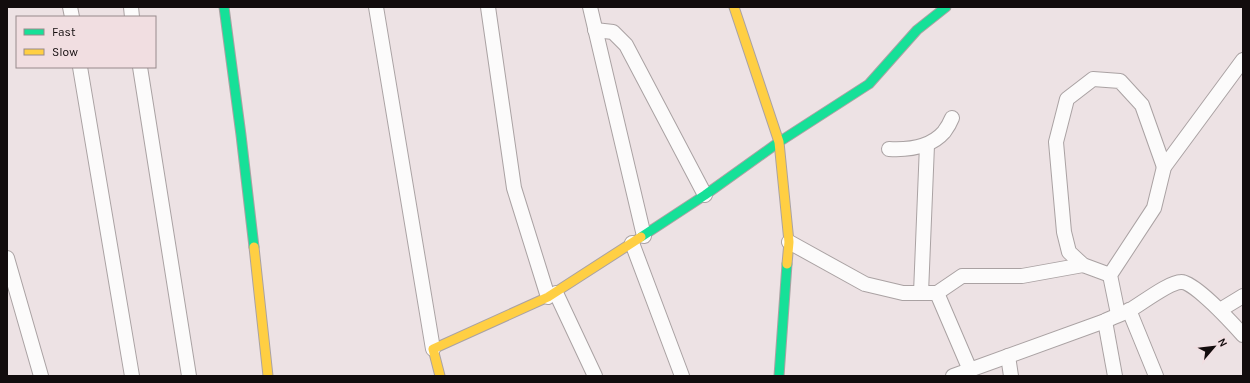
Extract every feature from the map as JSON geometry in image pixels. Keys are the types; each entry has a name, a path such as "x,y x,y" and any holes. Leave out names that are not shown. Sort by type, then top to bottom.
{"street":[{"path":"224,7 241,135 268,376"},
{"path":"376,7 433,349 440,376"},
{"path":"488,7 514,188 552,295 595,376"},
{"path":"590,7 638,239 682,376"},
{"path":"734,7 779,142 789,242 779,376"},
{"path":"433,349 552,295 705,195 779,142 869,84 917,30 946,7"},
{"path":"595,30 613,32 626,45 705,195"},
{"path":"1110,275 1154,208 1164,167 1243,60"},
{"path":"80,68 132,376"},
{"path":"140,68 189,376"},
{"path":"1156,376 1124,312 1110,275 1083,265 1069,252 1064,232 1056,142 1067,99 1093,79 1120,81 1142,105 1164,167"},
{"path":"889,149 905,150 927,145 944,133 952,118"},
{"path":"921,292 927,145"},
{"path":"789,242 865,284 903,293 937,293 962,276 1022,276 1083,265"},
{"path":"7,258 41,376"},
{"path":"953,376 1104,321 1124,312 1171,285 1180,282 1189,284 1220,310 1243,335"},
{"path":"937,293 970,370"},
{"path":"1220,310 1243,296"},
{"path":"1104,321 1115,376"},
{"path":"1008,356 1011,376"}],"traffic: fast":[{"path":"224,7 254,247"},
{"path":"641,237 705,195 779,142 869,84 917,30 946,7"},
{"path":"779,376 787,264"}],"traffic: slow":[{"path":"734,7 779,142 789,242 787,264"},
{"path":"440,376 433,349 548,297 641,237"},
{"path":"254,247 268,376"}]}
